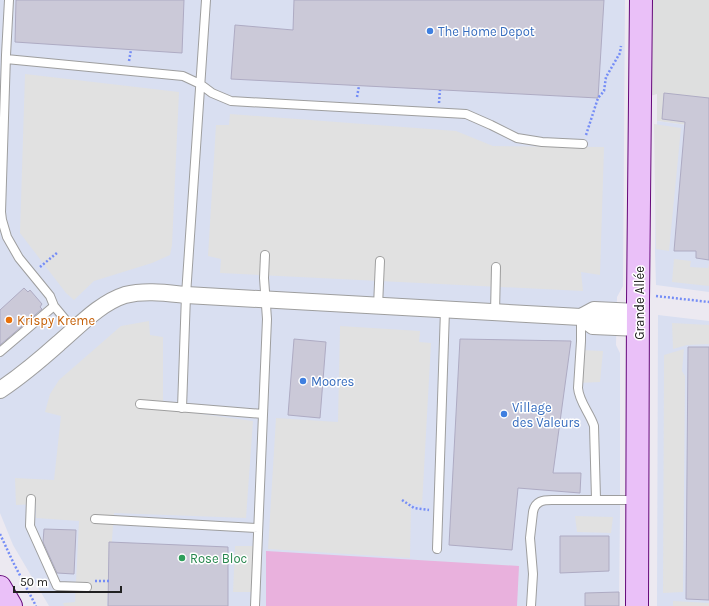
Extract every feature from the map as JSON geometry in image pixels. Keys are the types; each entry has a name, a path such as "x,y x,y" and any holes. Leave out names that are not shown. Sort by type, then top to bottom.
{"main road":[{"name":"Grande Allée","path":"637,606 641,0"},
{"path":"0,587 11,606"}],"street":[{"path":"0,390 12,383 105,305 119,297 134,293 150,292 581,317 593,326 638,320"}],"lane":[{"path":"9,0 1,212 2,220 7,236 19,258 50,296 54,306 74,330"},
{"path":"182,408 186,295 206,0"},
{"path":"6,59 183,76 200,84 212,93 231,101 466,114 517,138 542,142 583,144"},
{"path":"255,606 267,326 264,278 265,255"},
{"path":"378,306 380,261"},
{"path":"495,312 496,267"},
{"path":"0,352 54,306"},
{"path":"437,549 445,310"},
{"path":"581,317 578,393 594,426 596,499"},
{"path":"140,404 263,414"},
{"path":"31,499 30,526 57,586 87,587"},
{"path":"531,606 533,574 530,538 533,512 537,503 543,500 638,500"},
{"path":"95,518 258,528"}],"path":[{"path":"583,144 598,98 604,91 606,77 620,53 622,39"},
{"path":"37,279 40,266 58,252"},
{"path":"653,295 709,302"},
{"path":"402,500 414,508 438,512"},
{"path":"0,534 10,557 36,606"},
{"path":"94,581 109,581"}],"shaded area":[{"path":"0,0 625,0 623,286 617,297 616,345 620,353 619,606 49,606 13,545 0,513"},
{"path":"641,0 709,0 709,128 657,121 657,94 640,99"},
{"path":"25,74 179,92 172,245 170,255 152,263 94,281 74,300 66,293 20,233"},
{"path":"230,114 456,131 493,146 604,147 600,275 581,272 583,291 220,273 221,259 208,256 216,125 229,125"},
{"path":"657,121 709,128 709,292 656,285 655,252"},
{"path":"654,124 681,128 669,251 656,249"},
{"path":"674,259 691,261 690,267 708,268 709,264 709,286 672,282"},
{"path":"658,315 709,321 709,606 657,606"},
{"path":"149,321 150,335 163,337 163,409 253,421 246,518 114,513 107,606 64,606 63,603 75,602 79,521 36,518 36,504 16,505 15,478 54,480 61,416 45,412 50,394 59,380 121,326"},
{"path":"672,323 709,325 709,344 687,345 673,349"},
{"path":"340,326 420,331 419,342 431,343 422,505 411,504 410,558 268,549 276,418 338,422"},
{"path":"684,349 682,371 685,376 683,592 663,593 664,355"},
{"path":"579,350 603,351 600,382 578,383"},
{"path":"575,516 613,517 611,533 577,532"},
{"path":"235,546 257,546 255,592 233,592"},
{"path":"266,551 519,566 517,606 266,606"},
{"path":"673,601 709,603 709,606 673,606"}],"building":[{"path":"16,0 184,0 182,53 15,42"},
{"path":"294,0 604,0 598,98 231,79 235,25 293,30"},
{"path":"664,93 709,98 709,260 696,258 696,251 674,251 685,122 662,119"},
{"path":"24,288 28,292 30,290 42,304 40,307 42,309 0,345 0,310"},
{"path":"294,339 326,342 320,418 288,415"},
{"path":"460,339 571,341 553,473 581,473 580,493 518,488 512,550 449,545"},
{"path":"688,347 709,347 709,600 686,599"},
{"path":"44,529 76,530 74,574 57,573 43,542"},
{"path":"560,536 609,536 609,571 560,573"},
{"path":"109,542 228,547 228,606 108,606"},
{"path":"619,592 619,606 585,606 585,593"}],"place":[{"name":"The Home Depot","path":"430,31"},
{"name":"Krispy Kreme","path":"9,320"},
{"name":"Moores","path":"303,381"},
{"name":"Village des Valeurs","path":"504,414"},
{"name":"Rose Bloc","path":"182,558"}]}
